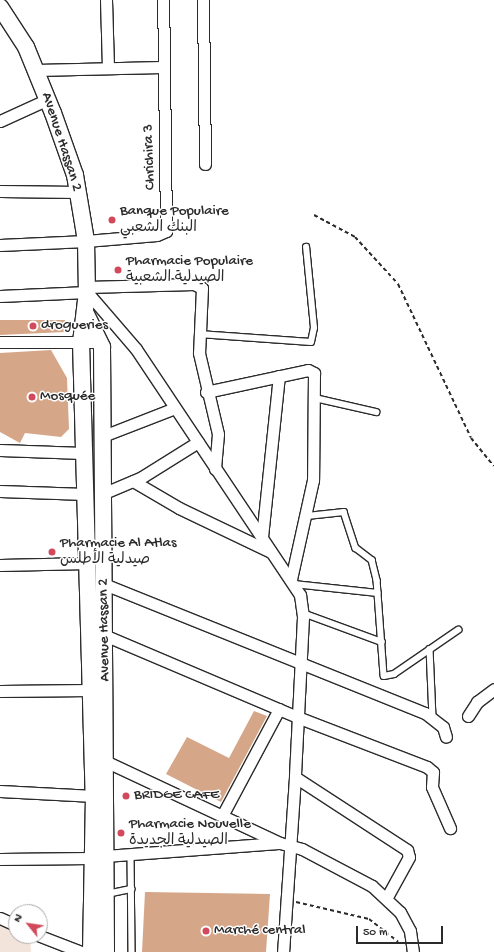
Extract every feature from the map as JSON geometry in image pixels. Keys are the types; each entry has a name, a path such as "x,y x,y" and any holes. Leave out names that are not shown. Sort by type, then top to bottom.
{"main road":[{"name":"Avenue Hassan 2","path":"0,7 36,70 48,99 78,192 86,241 87,289 81,342 83,453 88,563 90,690 94,796 98,857 106,894 106,952"},
{"name":"Avenue Hassan 2","path":"85,312 100,342 102,363 102,494 107,762 91,952"},
{"path":"82,365 102,363"}],"street":[{"path":"106,0 108,68"},
{"name":"Chrichira 3","path":"86,241 157,235 166,231 162,67 163,0"},
{"path":"204,0 205,164"},
{"path":"36,70 162,67"},
{"path":"0,120 48,99"},
{"path":"0,191 78,192"},
{"path":"0,245 86,241"},
{"path":"0,296 87,289 200,285 203,290 199,334 206,392 218,434 215,469"},
{"path":"87,289 136,350 300,595 303,612 292,846 283,952"},
{"path":"0,342 100,342"},
{"path":"206,392 312,370 316,379 313,480 307,516 292,582"},
{"path":"262,537 279,376"},
{"path":"102,436 175,408"},
{"path":"102,494 133,481 198,442"},
{"path":"0,450 83,453"},
{"path":"133,481 178,508 272,552"},
{"path":"0,491 85,494"},
{"path":"0,565 88,563"},
{"path":"104,584 300,661 433,717 443,728 446,737"},
{"path":"104,635 279,709 430,769 434,774 432,787 450,828"},
{"path":"468,716 477,702 494,689"},
{"path":"0,691 90,690"},
{"path":"223,814 279,709"},
{"path":"107,762 223,814 280,843 292,846 348,872 387,897 405,919 413,952"},
{"path":"295,777 407,850 408,860 387,897"},
{"path":"0,791 94,796"},
{"path":"0,859 98,857 280,843"},
{"path":"48,939 81,952"}],"lane":[{"path":"199,334 311,342 314,328 306,247"},
{"path":"315,398 376,412"},
{"path":"307,516 345,514 356,548 372,560 378,593 384,676 394,674 458,630"},
{"path":"292,582 378,593"},
{"path":"303,612 382,642"},
{"path":"430,649 433,717"},
{"path":"131,854 132,952"},
{"path":"106,894 131,889"}],"path":[{"path":"314,215 355,237 398,284 471,438 494,466"},
{"path":"287,901 369,918 398,942"}],"shaded area":[{"path":"0,924 8,928 8,944 30,944 31,952 0,952"}],"building":[{"name":"drogueries","path":"0,320 65,320 65,332 0,335"},
{"name":"Mosquée","path":"51,350 67,378 69,429 61,437 25,433 20,443 0,432 0,353"},
{"path":"254,711 267,716 221,802 166,774 187,737 229,758"},
{"path":"145,892 270,894 266,952 142,952"}],"place":[{"name":"Banque Populaire البنك الشعبي","path":"112,220"},
{"name":"Pharmacie Populaire الصيدلية الشعبية","path":"118,270"},
{"name":"drogueries","path":"33,326"},
{"name":"Mosquée","path":"32,397"},
{"name":"Pharmacie Al Atlas صيدلية الأطلس","path":"52,552"},
{"name":"BRIDGE CAFE","path":"126,796"},
{"name":"Pharmacie Nouvelle الصيدلية الجديدة","path":"121,833"},
{"name":"Marché central","path":"206,931"}]}
